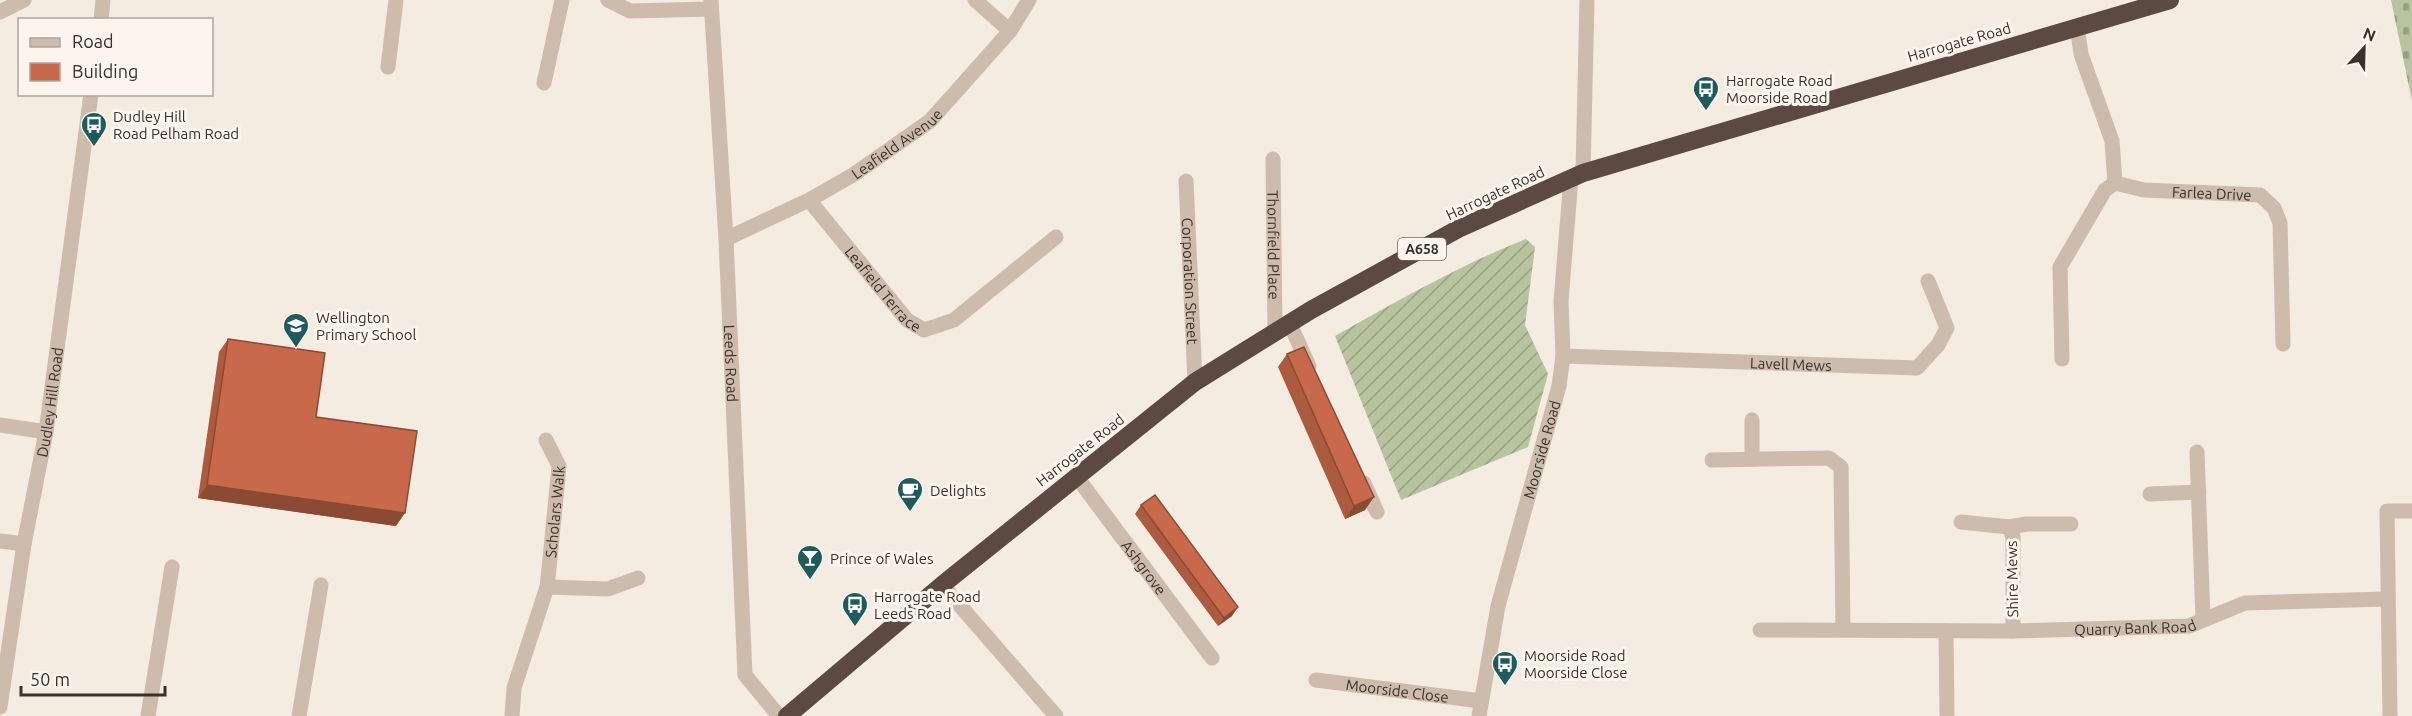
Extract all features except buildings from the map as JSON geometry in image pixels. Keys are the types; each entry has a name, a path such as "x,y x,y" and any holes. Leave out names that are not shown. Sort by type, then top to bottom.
{"highway":[{"name":"Harrogate Road","path":"787,716 942,585 1195,382 1282,327 1458,229 1577,175 2170,0"}],"street":[{"path":"0,12 24,0"},
{"path":"101,18 103,0"},
{"path":"388,67 396,0"},
{"path":"544,83 562,0"},
{"path":"608,0 630,11 711,4"},
{"path":"975,0 1010,31"},
{"name":"Leafield Avenue","path":"726,239 809,200 853,175 930,121 1010,31 1029,0"},
{"name":"Moorside Road","path":"1480,708 1498,606 1559,386 1563,356 1561,301 1577,175 1587,0"},
{"name":"Leeds Road","path":"711,4 726,239 745,675 779,716"},
{"path":"2062,359 2060,267 2105,190 2115,183 2112,141 2081,54 2077,26"},
{"name":"Dudley Hill Road","path":"0,707 24,544 46,432 91,96"},
{"name":"Thornfield Place","path":"1273,159 1282,327"},
{"name":"Corporation Street","path":"1186,181 1195,382"},
{"name":"Farlea Drive","path":"2115,183 2144,190 2260,195 2274,207 2280,223 2283,344"},
{"name":"Leafield Terrace","path":"809,200 907,320 924,330 954,320 1056,237"},
{"name":"Lavell Mews","path":"1563,356 1917,368 1938,345 1947,328 1928,281"},
{"path":"1282,327 1315,377"},
{"path":"1752,420 1752,459"},
{"path":"0,425 46,432"},
{"name":"Scholars Walk","path":"512,716 514,688 547,587 559,466 546,440"},
{"path":"2197,452 2203,620"},
{"path":"1713,459 1829,458 1841,467 1843,630"},
{"path":"1358,470 1377,512"},
{"name":"Ashgrove","path":"1076,476 1212,658"},
{"path":"2150,494 2199,492"},
{"path":"2390,716 2387,510 2412,511"},
{"name":"Shire Mews","path":"1960,522 2009,527 2027,524 2071,524"},
{"name":"Shire Mews","path":"2009,527 2013,537 2013,631"},
{"path":"0,541 24,544"},
{"path":"148,716 172,567"},
{"path":"547,587 608,589 638,578"},
{"path":"299,716 321,585"},
{"path":"942,585 1056,716"},
{"name":"Quarry Bank Road","path":"1760,630 2013,631 2188,626 2245,603 2388,599"},
{"path":"1946,631 1947,716"},
{"name":"Moorside Close","path":"1316,680 1480,708"}],"green space":[{"path":"2391,0 2412,0 2412,101"},
{"path":"1526,239 1535,247 1525,325 1548,374 1528,447 1401,500 1335,336 1453,272"}],"place":[{"name":"Harrogate Road Moorside Road","path":"1706,112"},
{"name":"Dudley Hill Road Pelham Road","path":"94,148"},
{"name":"Wellington Primary School","path":"296,349"},
{"name":"Delights","path":"910,513"},
{"name":"Prince of Wales","path":"810,581"},
{"name":"Harrogate Road Leeds Road","path":"855,628"},
{"name":"Moorside Road Moorside Close","path":"1505,687"}]}
